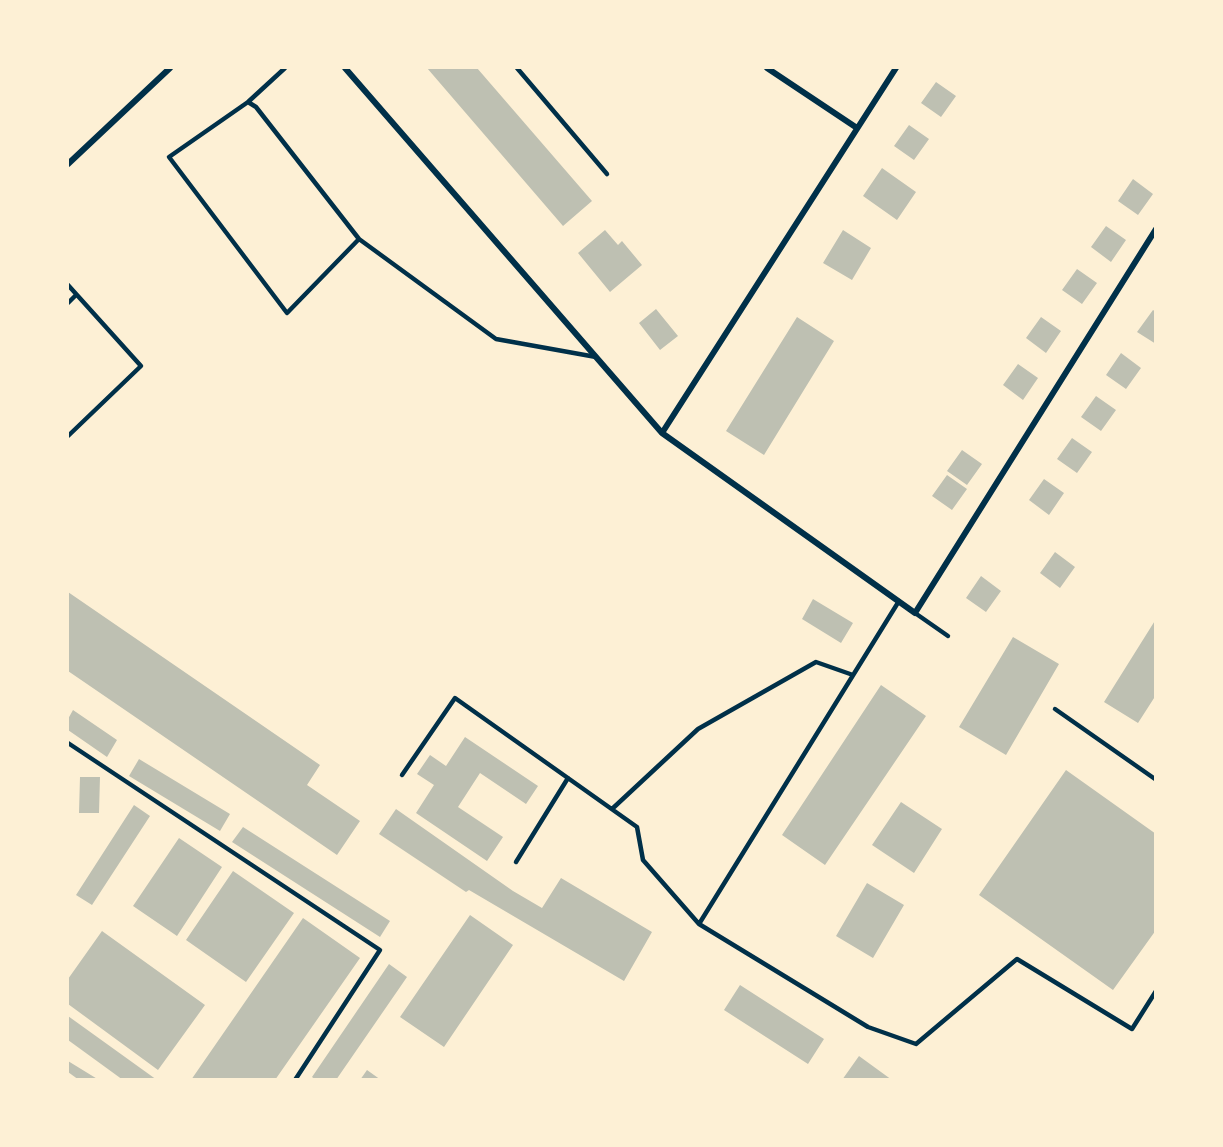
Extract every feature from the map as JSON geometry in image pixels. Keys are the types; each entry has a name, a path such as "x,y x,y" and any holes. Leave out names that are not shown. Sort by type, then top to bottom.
{"street":[{"path":"68,164 170,68"},
{"path":"345,68 662,433 915,613 1155,229"},
{"path":"767,68 857,128"},
{"path":"662,433 896,68"}],"lane":[{"path":"285,68 248,102 169,157 287,313 359,239"},
{"path":"517,68 607,174"},
{"path":"248,102 256,107 359,239 496,339 596,357"},
{"path":"68,285 141,366 68,436"},
{"path":"68,303 76,295"},
{"path":"699,924 899,601"},
{"path":"915,613 948,636"},
{"path":"612,809 698,729 816,662 853,675"},
{"path":"402,775 455,699 637,827 643,860 699,924 868,1027 916,1044 1017,959 1132,1029 1155,991"},
{"path":"1055,708 1155,779"},
{"path":"68,743 380,950 295,1080"},
{"path":"516,862 568,778"}],"building":[{"path":"427,68 477,68 592,201 563,226"},
{"path":"936,82 956,96 941,117 921,103"},
{"path":"909,125 929,139 914,160 894,146"},
{"path":"882,168 916,192 897,220 863,196"},
{"path":"1133,179 1153,194 1138,215 1118,201"},
{"path":"1106,226 1126,240 1111,262 1091,247"},
{"path":"605,230 618,245 622,241 642,265 610,292 578,253"},
{"path":"843,230 871,248 852,280 823,263"},
{"path":"1077,269 1097,283 1082,304 1062,290"},
{"path":"656,309 678,336 660,350 639,323"},
{"path":"1153,310 1156,312 1156,344 1137,332"},
{"path":"797,317 834,341 764,455 726,431"},
{"path":"1041,317 1061,331 1046,353 1026,338"},
{"path":"1121,353 1141,368 1126,389 1106,375"},
{"path":"1018,364 1038,378 1023,400 1003,385"},
{"path":"1096,396 1116,410 1101,431 1081,417"},
{"path":"1072,438 1092,452 1077,473 1057,459"},
{"path":"962,450 982,464 967,485 947,471"},
{"path":"947,475 967,489 952,510 932,496"},
{"path":"1044,479 1064,493 1049,515 1029,500"},
{"path":"1055,552 1075,567 1060,588 1040,573"},
{"path":"981,576 1001,591 986,612 966,598"},
{"path":"68,592 320,765 307,785 360,821 337,855 68,671"},
{"path":"813,599 853,623 841,643 802,619"},
{"path":"1156,619 1156,695 1138,723 1104,702"},
{"path":"1013,637 1059,664 1006,755 959,727"},
{"path":"881,685 926,716 825,865 782,835"},
{"path":"73,710 117,740 107,757 68,730 68,719"},
{"path":"465,737 538,786 526,804 480,773 458,807 503,837 487,861 416,813 434,785 417,774 430,755 446,766"},
{"path":"139,759 230,814 220,831 129,776"},
{"path":"1066,770 1156,834 1156,930 1113,990 979,895"},
{"path":"80,777 100,777 99,813 79,813"},
{"path":"901,802 942,829 914,873 872,845"},
{"path":"134,805 150,816 92,905 76,895"},
{"path":"396,809 513,891 542,908 561,878 652,932 624,981 469,890 466,892 379,834"},
{"path":"243,827 390,921 380,937 232,842"},
{"path":"179,838 222,867 177,936 133,906"},
{"path":"233,871 294,913 246,982 186,940"},
{"path":"867,883 904,905 873,958 836,936"},
{"path":"470,915 513,945 444,1047 400,1017"},
{"path":"303,918 360,958 275,1080 191,1080"},
{"path":"102,931 205,1005 158,1070 68,1004 68,979"},
{"path":"389,964 407,977 336,1080 316,1080 312,1077"},
{"path":"740,985 824,1039 808,1064 724,1010"},
{"path":"68,1016 157,1080 123,1080 68,1040"},
{"path":"859,1056 892,1080 842,1080"},
{"path":"68,1061 99,1080 79,1080 68,1072"},
{"path":"367,1070 381,1080 360,1080"}]}
